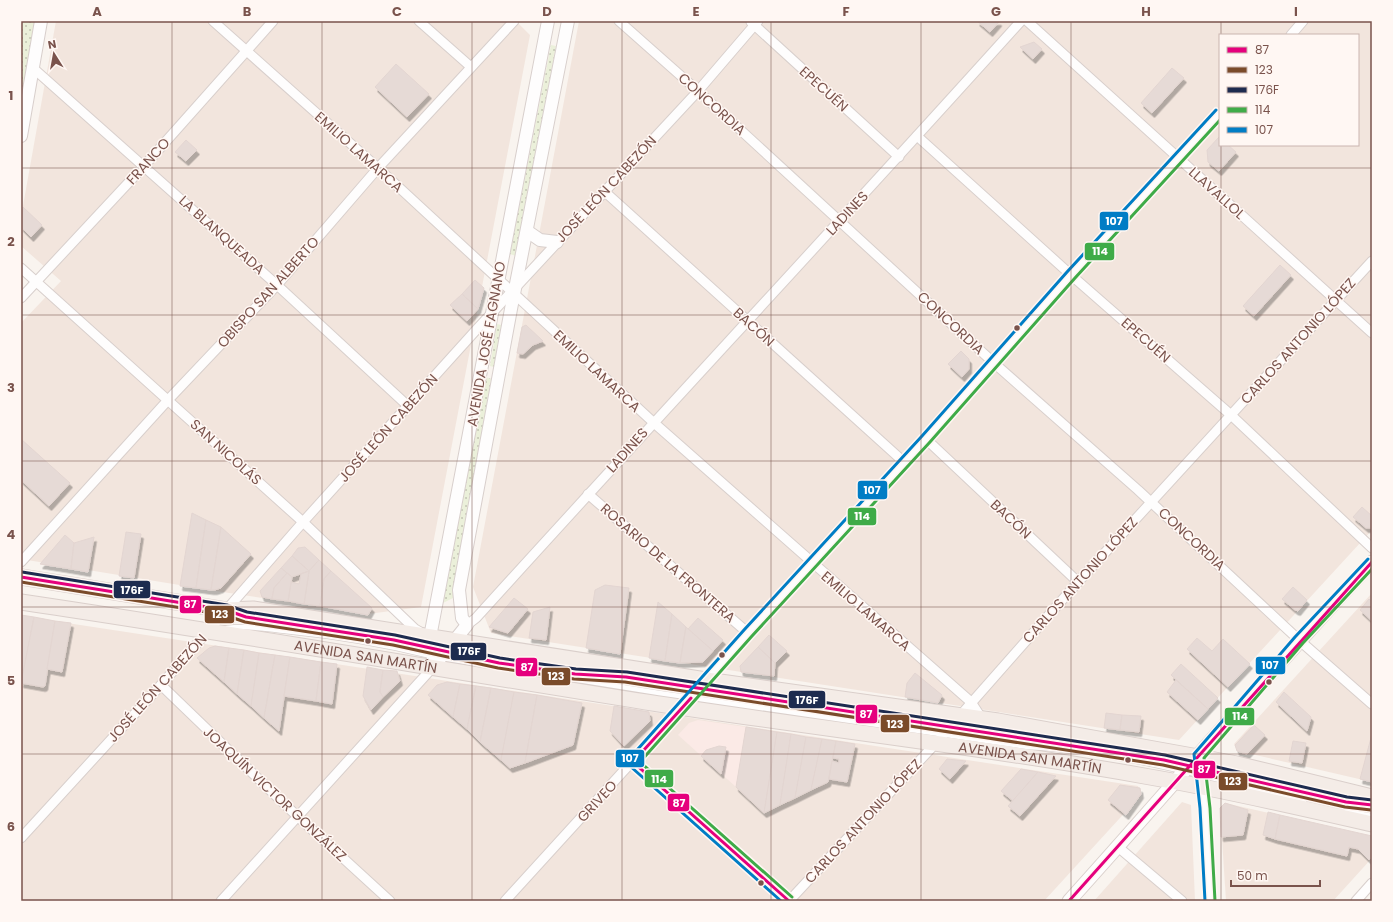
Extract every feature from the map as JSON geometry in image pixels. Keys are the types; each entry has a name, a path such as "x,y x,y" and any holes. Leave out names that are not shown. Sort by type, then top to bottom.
{"main road":[{"path":"1069,901 1118,847 1194,773 1299,640 1372,562"},
{"name":"AVENIDA SAN MARTÍN","path":"21,577 226,610 252,609 439,651 687,702 940,739 1372,797"},
{"name":"AVENIDA SAN MARTÍN","path":"21,602 209,630 248,639 439,651 703,684 955,721 982,719 1194,773 1372,824"}],"street":[{"path":"21,136 41,21"},
{"name":"EMILIO LAMARCA","path":"213,21 378,168 498,280 514,291 652,422 971,702 982,719"},
{"name":"FRANCO","path":"21,298 144,166 273,21"},
{"path":"419,21 471,67"},
{"name":"OBISPO SAN ALBERTO","path":"21,562 168,400 277,285 378,168 514,21"},
{"path":"537,21 544,37 565,40"},
{"name":"AVENIDA JOSÉ FAGNANO","path":"439,651 498,280 548,21"},
{"name":"AVENIDA JOSÉ FAGNANO","path":"466,625 462,618 459,590 514,291 568,21"},
{"name":"CONCORDIA","path":"619,21 840,220 994,363 1151,502 1299,640 1372,704"},
{"name":"LADINES","path":"221,901 297,816 439,651 466,625 476,618 652,422 748,322 1021,21"},
{"name":"LLAVALLOL","path":"1027,21 1372,333"},
{"path":"1292,34 1303,21"},
{"name":"JOSÉ LEÓN CABEZÓN","path":"21,838 161,685 303,522 493,311 514,291 557,242 698,91 754,22"},
{"name":"EPECUÉN","path":"754,22 899,156"},
{"name":"LA BLANQUEADA","path":"33,68 277,285 408,406"},
{"name":"GRIVEO","path":"505,901 633,762 748,633 905,463 1071,275 1219,114"},
{"name":"EPECUÉN","path":"917,136 1071,275 1231,415 1372,548"},
{"name":"BACÓN","path":"604,191 905,463"},
{"path":"527,231 540,240 557,242"},
{"name":"CARLOS ANTONIO LÓPEZ","path":"789,901 940,739 1078,582 1372,260"},
{"name":"SAN NICOLÁS","path":"21,268 303,522 439,651"},
{"name":"BACÓN","path":"926,439 1078,582"},
{"name":"ROSARIO DE LA FRONTERA","path":"588,494 748,633"},
{"name":"JOAQUÍN VICTOR GONZÁLEZ","path":"161,685 297,816 390,901"},
{"path":"633,762 789,901"},
{"path":"1194,773 1210,901"},
{"path":"1118,847 1182,901"},
{"path":"1356,901 1372,883"}],"lane":[{"path":"955,721 1194,773 1372,816"},
{"path":"1194,773 1346,802 1372,804"},
{"path":"1356,812 1372,812"}],"shaded area":[{"path":"56,21 516,21 530,35 421,607 368,614 21,559 21,323 61,281 21,246 21,217"},
{"path":"579,21 1372,21 1372,530 1179,740 491,633 473,587"},
{"path":"1372,593 1372,782 1238,751 1234,744"},
{"path":"21,616 1138,786 1141,795 1044,901 21,901"},
{"path":"698,720 746,727 736,787 678,735 689,723"},
{"path":"1182,802 1191,805 1195,901 1094,901"},
{"path":"1225,803 1372,837 1372,858 1333,901 1226,901 1220,808"}],"green space":[{"path":"21,21 35,21 21,100"},
{"path":"551,45 556,46 516,256 510,254"},
{"path":"497,324 501,325 494,367 490,366"},
{"path":"486,377 491,379 453,598 443,603"}],"building":[{"path":"977,21 999,21 999,22 990,32"},
{"path":"1034,42 1042,49 1033,59 1020,47"},
{"path":"396,64 429,94 407,117 375,87"},
{"path":"1172,68 1184,78 1152,113 1141,103"},
{"path":"1219,137 1219,146 1229,146 1236,152 1219,171 1208,162 1207,150"},
{"path":"186,140 197,150 186,161 175,152"},
{"path":"23,207 42,225 31,237 21,227"},
{"path":"1280,265 1291,275 1254,316 1243,306"},
{"path":"475,280 484,288 478,309 462,294"},
{"path":"462,294 478,309 467,321 450,305"},
{"path":"526,325 543,341 533,345 523,354 517,353 522,327"},
{"path":"961,351 969,359 969,369 962,377 948,364"},
{"path":"21,439 70,483 49,506 21,480"},
{"path":"1362,507 1372,516 1372,528 1366,528 1353,517"},
{"path":"192,513 206,520 196,588 180,586"},
{"path":"206,520 221,527 211,590 196,588"},
{"path":"221,527 251,554 221,588 211,590"},
{"path":"126,532 141,534 134,578 119,576"},
{"path":"65,535 74,543 71,569 40,564"},
{"path":"94,537 88,572 71,569 74,543"},
{"path":"305,547 319,560 309,571 292,556 298,548"},
{"path":"292,556 309,571 292,577 281,568"},
{"path":"319,560 331,571 324,579 320,606 304,604 309,571"},
{"path":"281,568 287,573 274,588 272,599 262,597 260,591"},
{"path":"309,571 304,604 288,601 291,582 299,584 301,574"},
{"path":"331,571 372,608 368,615 320,606 324,579"},
{"path":"287,573 292,577 288,601 272,599 274,588"},
{"path":"605,585 629,588 620,654 586,648 595,590"},
{"path":"1293,587 1307,600 1298,611 1282,599"},
{"path":"514,598 528,609 508,633 489,627"},
{"path":"1369,599 1372,602 1372,621 1360,610"},
{"path":"658,602 672,614 665,661 649,658"},
{"path":"550,607 546,640 529,638 533,612"},
{"path":"672,614 686,627 680,663 665,661"},
{"path":"21,615 34,617 24,670 21,669"},
{"path":"34,617 55,621 45,686 43,687 21,683"},
{"path":"698,618 723,640 713,651 688,629"},
{"path":"55,621 71,623 62,672 47,669"},
{"path":"686,627 713,651 703,662 680,663"},
{"path":"769,635 787,651 775,663 758,647"},
{"path":"1197,638 1212,651 1223,639 1250,664 1228,687 1187,649"},
{"path":"215,646 229,648 224,682 197,658 209,648"},
{"path":"758,647 775,663 774,676 741,672 740,666"},
{"path":"229,648 244,650 237,694 224,682"},
{"path":"244,650 259,653 251,706 237,694"},
{"path":"259,653 275,655 264,718 251,706"},
{"path":"275,655 290,657 279,731 264,718"},
{"path":"290,657 321,662 316,701 284,696"},
{"path":"321,662 337,664 332,704 316,701"},
{"path":"1181,664 1218,698 1208,709 1171,675"},
{"path":"367,667 383,670 380,692 383,697 371,710 363,696"},
{"path":"383,670 397,671 400,681 383,697 380,692"},
{"path":"915,673 942,695 938,703 905,697 907,683"},
{"path":"1176,680 1208,709 1198,720 1167,692"},
{"path":"447,682 460,684 453,717 428,695 437,685"},
{"path":"460,684 476,686 467,729 453,717"},
{"path":"476,686 491,688 480,742 467,729"},
{"path":"491,688 514,692 501,760 480,742"},
{"path":"514,692 537,695 525,763 510,768 501,760"},
{"path":"1284,692 1311,717 1307,731 1276,702"},
{"path":"537,695 582,703 573,745 525,763"},
{"path":"614,706 649,712 650,721 624,746 610,731"},
{"path":"1106,713 1122,715 1120,730 1104,728"},
{"path":"1122,715 1141,716 1139,732 1120,730"},
{"path":"1254,725 1265,735 1247,754 1237,751 1235,745"},
{"path":"746,727 777,732 764,813 736,787"},
{"path":"777,732 791,734 780,805 764,813"},
{"path":"791,734 806,737 795,798 780,805"},
{"path":"1372,734 1372,782 1360,779"},
{"path":"806,737 822,739 811,790 795,798"},
{"path":"822,739 836,741 828,782 811,790"},
{"path":"836,741 855,744 847,782 829,779 832,761 839,763 839,759 833,758"},
{"path":"1293,741 1306,743 1302,763 1289,761"},
{"path":"719,746 726,747 721,774 701,756 706,750"},
{"path":"947,759 966,761 950,779 939,769"},
{"path":"1021,769 1038,772 1013,801 1001,791"},
{"path":"1038,772 1056,776 1020,816 1008,806"},
{"path":"1120,785 1140,788 1141,794 1126,815 1108,800"},
{"path":"1225,803 1248,810 1243,835 1221,837 1220,808"},
{"path":"1268,812 1280,815 1275,839 1263,835"},
{"path":"1280,815 1372,836 1372,857 1369,860 1358,849 1349,847 1347,856 1275,839"}],"transit line":[{"name":"107","path":"781,901 630,766 629,759 744,630 922,436 1067,272 1216,110"},
{"name":"114","path":"792,897 640,762 752,636 930,442 1075,278 1219,121"},
{"name":"107","path":"1205,901 1200,808 1194,754 1295,637 1368,559"},
{"name":"87","path":"1069,901 1372,562"},
{"name":"114","path":"1215,901 1210,808 1204,758 1303,643 1372,569"},
{"name":"176F","path":"22,572 227,605 247,612 395,635 500,658 576,669 627,672 1165,755 1347,797 1372,800"},
{"name":"87","path":"21,577 226,610 246,617 394,640 499,663 575,674 626,677 1164,760 1346,802 1372,805"},
{"name":"123","path":"21,582 225,615 245,622 393,645 498,668 574,679 625,682 1163,765 1345,807 1371,810"},
{"name":"87","path":"691,698 633,762 789,901"}]}
